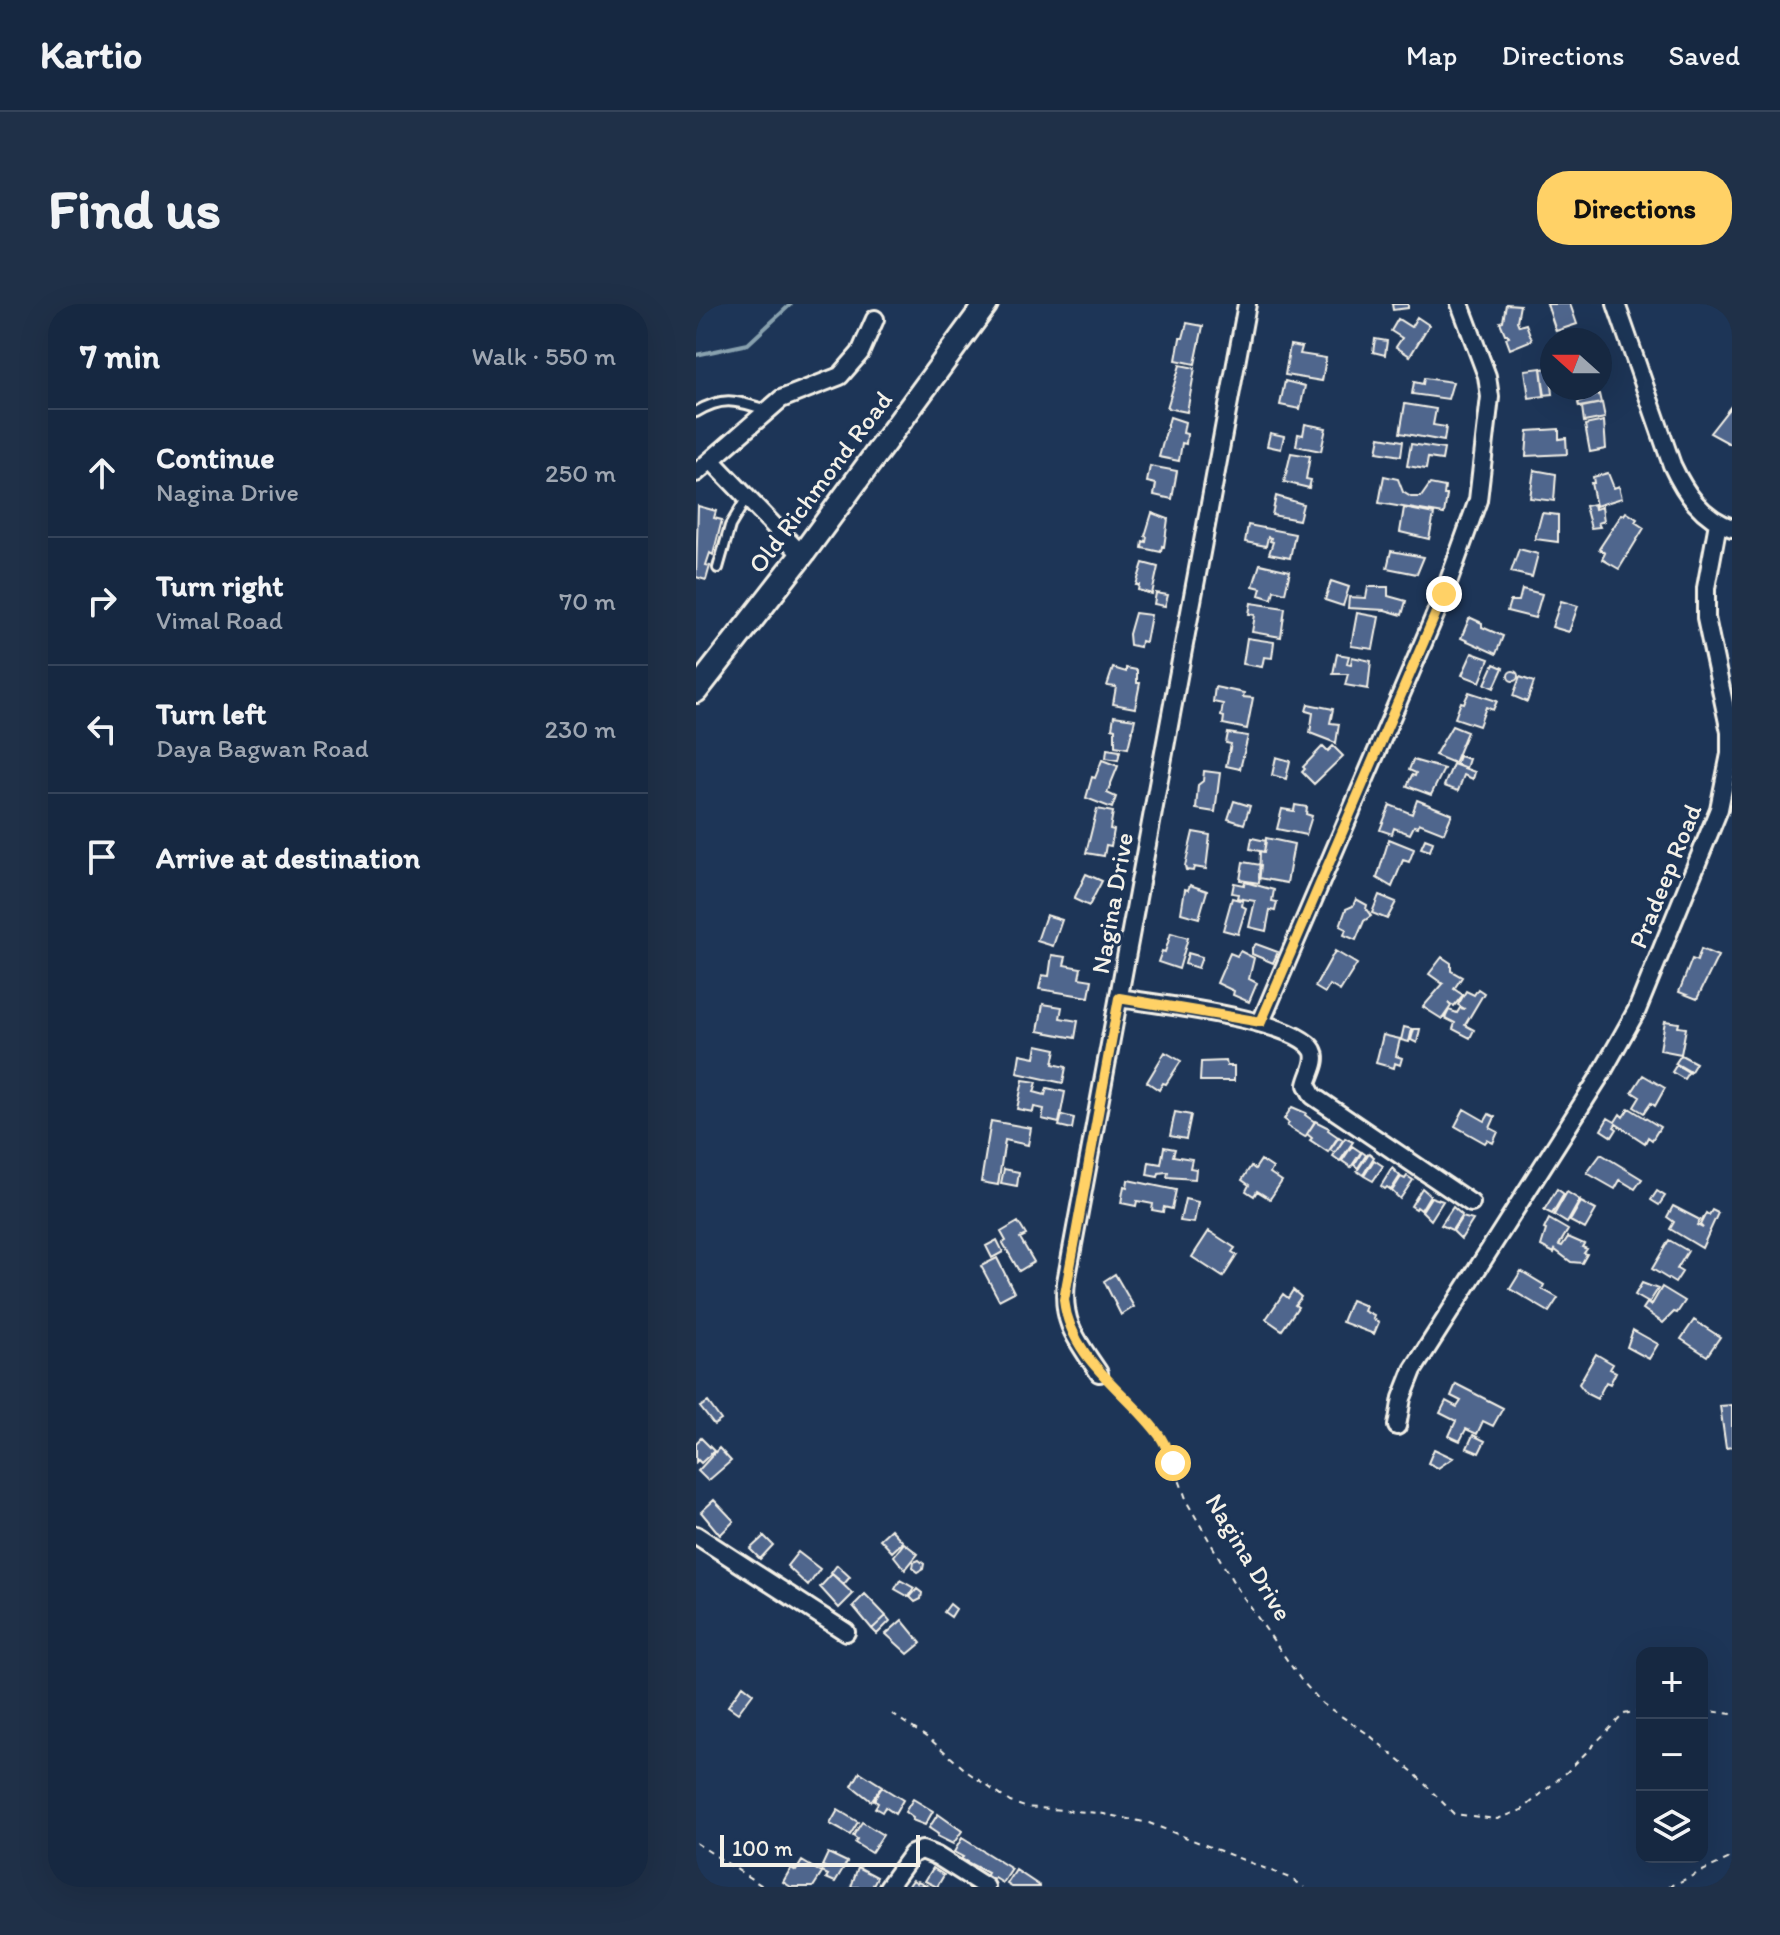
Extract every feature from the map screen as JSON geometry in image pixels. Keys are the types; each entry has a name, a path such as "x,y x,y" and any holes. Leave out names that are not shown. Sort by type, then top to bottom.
{"street":[{"name":"Old Richmond Road","path":"696,691 802,555 986,304"},
{"name":"Nagina Drive","path":"1099,1373 1071,1331 1064,1300 1247,304"},
{"path":"1261,1022 1450,579 1478,500 1490,397 1487,376 1460,304"},
{"name":"Pradeep Road","path":"1397,1426 1402,1398 1413,1370 1584,1102 1637,1010 1719,809 1730,754 1730,732 1706,618 1706,588 1725,525 1684,491 1616,304"},
{"path":"696,473 781,399 840,376 860,353 875,319"},
{"path":"711,460 802,555"},
{"path":"1119,998 1261,1022 1303,1040 1313,1050 1314,1063 1307,1085 1313,1096 1471,1203"},
{"path":"696,1535 846,1632"},
{"path":"888,1887 912,1854 922,1850 986,1887"}],"lane":[{"path":"696,412 718,400 738,401 768,410"},
{"path":"718,568 730,526 746,499"}],"path":[{"name":"Nagina Drive","path":"1099,1373 1160,1436 1188,1504 1235,1585 1301,1680 1323,1704 1368,1734 1414,1773 1454,1814 1497,1819 1522,1810 1567,1772 1624,1714 1636,1711"},
{"path":"1708,1711 1732,1714"},
{"path":"892,1714 931,1740 969,1773 1010,1802 1025,1807 1099,1813 1149,1823 1278,1873 1304,1887"},
{"path":"696,1843 764,1887"},
{"path":"1669,1887 1732,1857"}],"building":[{"path":"1392,304 1408,304 1408,308 1393,310"},
{"path":"1506,304 1520,305 1517,321 1519,326 1526,324 1532,340 1510,349 1506,338 1509,337 1500,322 1503,321"},
{"path":"1547,304 1570,304 1577,324 1555,328"},
{"path":"1417,317 1429,325 1410,356 1396,347 1402,338 1391,331 1398,319 1411,327"},
{"path":"1187,323 1203,326 1195,364 1176,360 1180,338 1183,338"},
{"path":"1375,339 1387,341 1385,355 1373,352"},
{"path":"1290,345 1302,347 1300,354 1326,358 1322,381 1285,375"},
{"path":"1180,365 1195,368 1187,412 1167,408"},
{"path":"1540,368 1540,397 1529,398 1525,370"},
{"path":"1424,378 1453,382 1448,399 1412,394 1414,382 1423,384"},
{"path":"1285,381 1305,386 1300,409 1280,405"},
{"path":"1600,400 1601,403 1579,407 1578,403"},
{"path":"1602,403 1605,418 1584,422 1582,407"},
{"path":"1405,404 1436,409 1433,425 1446,427 1444,441 1400,433"},
{"path":"1732,405 1732,445 1710,433"},
{"path":"1170,417 1185,422 1183,433 1187,434 1186,444 1182,443 1179,461 1159,457"},
{"path":"1604,421 1606,449 1590,452 1585,425"},
{"path":"1305,424 1326,428 1321,451 1296,446 1298,434 1303,435"},
{"path":"1559,429 1559,439 1566,438 1567,454 1526,456 1528,431"},
{"path":"1270,433 1284,436 1281,449 1267,446"},
{"path":"1380,437 1403,441 1401,456 1377,452"},
{"path":"1411,444 1444,449 1442,460 1428,458 1426,469 1407,466"},
{"path":"1291,453 1310,456 1306,479 1311,480 1309,488 1284,482"},
{"path":"1150,466 1177,471 1172,499 1154,495 1156,484 1147,482"},
{"path":"1534,470 1556,474 1554,501 1530,498"},
{"path":"1608,473 1614,488 1619,486 1622,498 1596,506 1591,483 1594,483 1593,477"},
{"path":"1384,476 1398,479 1403,492 1411,497 1421,497 1430,484 1445,487 1444,514 1379,503"},
{"path":"1276,496 1303,504 1299,520 1272,515"},
{"path":"1594,504 1595,509 1602,507 1604,521 1598,523 1600,527 1591,528 1585,506"},
{"path":"698,506 716,511 714,518 722,520 713,555 710,553 706,565 710,566 706,580 696,577"},
{"path":"1404,508 1434,514 1429,539 1400,532"},
{"path":"1626,512 1644,528 1619,569 1602,559 1605,553 1599,549"},
{"path":"1152,513 1168,519 1161,552 1142,548"},
{"path":"1542,513 1558,515 1558,542 1535,539"},
{"path":"1248,525 1295,534 1290,558 1269,554 1273,542 1271,538 1268,537 1266,546 1245,542"},
{"path":"1519,549 1538,554 1532,577 1511,572"},
{"path":"1391,551 1424,557 1417,574 1387,568"},
{"path":"1143,563 1158,567 1152,594 1138,590 1139,585 1136,585"},
{"path":"1260,564 1290,571 1285,593 1274,590 1272,599 1259,595 1261,588 1253,586"},
{"path":"1331,581 1349,587 1343,606 1325,600"},
{"path":"1368,587 1388,587 1388,596 1406,601 1402,615 1385,610 1348,608 1349,597 1366,598"},
{"path":"1522,589 1542,594 1535,618 1507,611 1510,601 1519,601"},
{"path":"1156,593 1168,595 1165,606 1154,604"},
{"path":"1561,601 1578,606 1569,632 1552,627"},
{"path":"1251,603 1285,608 1281,637 1252,632 1255,615 1249,614"},
{"path":"1135,613 1151,615 1146,642 1141,641 1140,647 1130,645 1129,634"},
{"path":"1357,613 1379,617 1373,649 1351,646"},
{"path":"1471,618 1482,623 1482,627 1503,636 1496,654 1461,638"},
{"path":"1247,638 1274,642 1272,658 1264,657 1262,667 1243,664"},
{"path":"1472,653 1489,659 1480,682 1462,675"},
{"path":"1337,654 1349,656 1347,663 1351,664 1352,657 1371,661 1368,689 1345,685 1348,674 1333,674"},
{"path":"1494,664 1503,668 1494,688 1485,684"},
{"path":"1113,668 1126,672 1126,668 1137,670 1137,683 1140,683 1135,708 1113,704 1116,687 1107,686"},
{"path":"1513,671 1518,676 1513,681 1508,676"},
{"path":"1520,677 1534,682 1527,702 1513,696"},
{"path":"1215,687 1253,698 1247,729 1223,724 1223,704 1213,702"},
{"path":"1469,692 1497,701 1493,710 1486,707 1479,726 1455,718"},
{"path":"1308,704 1333,709 1330,723 1339,724 1336,743 1310,733 1313,713 1306,711"},
{"path":"1114,716 1135,719 1128,748 1115,746"},
{"path":"1452,726 1467,732 1454,763 1435,755"},
{"path":"1228,733 1248,736 1240,769 1226,766 1231,744 1226,743"},
{"path":"1323,746 1328,751 1333,746 1343,756 1314,784 1302,772 1303,767"},
{"path":"1107,749 1120,751 1118,760 1106,758"},
{"path":"1459,756 1469,759 1466,768 1456,764"},
{"path":"1276,757 1290,761 1286,779 1272,775"},
{"path":"1102,760 1118,766 1107,793 1116,797 1112,808 1086,798 1092,777 1095,778"},
{"path":"1413,760 1444,769 1431,795 1407,786 1416,773 1409,770"},
{"path":"1453,764 1475,772 1473,779 1464,775 1458,791 1444,786"},
{"path":"1204,771 1220,773 1215,812 1196,809 1198,785 1203,781"},
{"path":"1417,800 1452,814 1444,833 1419,823 1410,834 1394,828 1392,834 1380,830 1390,805 1412,814"},
{"path":"1234,801 1250,806 1244,824 1228,819"},
{"path":"1295,805 1307,807 1306,814 1312,816 1306,835 1277,829 1282,809 1294,811"},
{"path":"1097,809 1113,812 1111,846 1106,845 1104,856 1086,853"},
{"path":"1193,832 1210,835 1206,869 1194,867 1193,871 1186,870"},
{"path":"1252,838 1266,841 1264,852 1250,849"},
{"path":"1266,838 1294,844 1287,883 1259,878 1260,851 1264,852"},
{"path":"1389,839 1414,849 1409,862 1403,860 1392,887 1377,878"},
{"path":"1425,839 1433,842 1430,851 1421,848"},
{"path":"1243,862 1261,865 1259,883 1240,880"},
{"path":"1086,874 1102,881 1089,906 1074,899"},
{"path":"1245,882 1274,890 1272,901 1277,902 1275,911 1270,910 1266,931 1249,927 1255,901 1237,898 1238,894 1232,893 1234,883 1244,885"},
{"path":"1190,885 1207,891 1199,918 1181,913 1185,889 1188,890"},
{"path":"1379,895 1396,902 1387,919 1372,913"},
{"path":"1232,898 1243,901 1242,906 1246,908 1238,934 1223,930"},
{"path":"1356,899 1367,905 1371,916 1364,921 1356,940 1344,935 1346,929 1340,926 1346,909 1353,906"},
{"path":"1046,915 1062,920 1053,946 1037,941"},
{"path":"1171,933 1188,938 1179,969 1158,962"},
{"path":"1256,944 1278,952 1273,963 1252,954"},
{"path":"1701,949 1718,956 1697,999 1679,992 1692,959 1697,961"},
{"path":"1240,951 1254,958 1249,979 1257,983 1249,1002 1217,983 1230,953 1237,956"},
{"path":"1335,951 1357,964 1340,991 1330,985 1325,993 1315,987"},
{"path":"1188,953 1202,957 1198,968 1185,964"},
{"path":"1052,955 1066,957 1064,965 1081,968 1079,978 1092,980 1089,997 1039,989 1042,975 1049,976"},
{"path":"1442,957 1451,963 1451,971 1462,977 1454,989 1463,995 1454,1006 1448,1003 1451,1006 1442,1019 1423,1007 1443,984 1429,974"},
{"path":"1478,989 1484,993 1465,1025 1474,1030 1470,1038 1453,1029 1455,1023 1445,1018 1449,1010 1457,1013 1460,1008 1465,1009 1458,1005 1466,991 1474,995"},
{"path":"1043,1004 1062,1007 1060,1018 1078,1021 1075,1038 1038,1031"},
{"path":"1665,1021 1679,1023 1678,1027 1686,1028 1681,1054 1660,1050"},
{"path":"1404,1027 1412,1029 1409,1042 1401,1040"},
{"path":"1414,1029 1420,1029 1417,1043 1411,1040"},
{"path":"1383,1035 1400,1039 1396,1056 1402,1058 1400,1065 1395,1063 1394,1068 1376,1063"},
{"path":"1037,1045 1056,1049 1053,1064 1066,1067 1063,1083 1017,1073 1020,1054 1035,1057"},
{"path":"1165,1052 1181,1061 1159,1090 1147,1082"},
{"path":"1681,1055 1696,1063 1690,1073 1675,1064"},
{"path":"1226,1061 1227,1066 1234,1066 1234,1081 1200,1081 1201,1062"},
{"path":"1677,1064 1689,1071 1684,1079 1672,1072"},
{"path":"1643,1075 1665,1088 1655,1106 1651,1103 1644,1113 1634,1107 1640,1097 1632,1092"},
{"path":"1023,1080 1037,1082 1034,1092 1045,1095 1047,1088 1065,1092 1059,1123 1042,1119 1044,1109 1034,1107 1033,1112 1017,1109"},
{"path":"1292,1107 1306,1113 1315,1122 1305,1137 1287,1126 1289,1123 1284,1119"},
{"path":"1629,1108 1660,1127 1652,1140 1648,1137 1645,1143 1616,1124 1614,1127 1617,1129 1612,1137 1601,1130 1608,1118 1615,1122"},
{"path":"1464,1109 1485,1121 1489,1114 1495,1117 1490,1128 1498,1132 1493,1143 1487,1140 1485,1143 1455,1126"},
{"path":"1175,1112 1191,1115 1186,1139 1170,1136"},
{"path":"1062,1115 1074,1118 1072,1129 1059,1126"},
{"path":"991,1121 1031,1128 1028,1145 1005,1140 998,1185 981,1182"},
{"path":"1315,1121 1338,1137 1328,1152 1310,1140 1312,1138 1307,1134"},
{"path":"1339,1137 1343,1140 1335,1153 1330,1150"},
{"path":"1345,1138 1353,1142 1340,1161 1333,1156"},
{"path":"1352,1146 1361,1152 1351,1167 1342,1161"},
{"path":"1164,1147 1175,1149 1173,1156 1192,1159 1190,1168 1196,1169 1195,1179 1167,1177 1168,1172 1159,1173 1158,1177 1147,1175 1149,1162 1161,1164"},
{"path":"1362,1152 1366,1155 1358,1168 1354,1165"},
{"path":"1369,1153 1374,1157 1363,1175 1357,1171"},
{"path":"1601,1154 1642,1179 1635,1189 1620,1180 1615,1189 1587,1173"},
{"path":"1261,1160 1273,1168 1270,1173 1282,1181 1270,1199 1257,1191 1254,1196 1246,1191 1249,1185 1242,1180 1251,1166 1255,1169"},
{"path":"1374,1160 1383,1166 1373,1181 1364,1176"},
{"path":"1392,1168 1400,1176 1391,1190 1385,1189 1381,1186"},
{"path":"1004,1169 1019,1172 1017,1186 1001,1183"},
{"path":"1407,1176 1413,1180 1400,1199 1392,1191 1401,1177 1405,1179"},
{"path":"1128,1180 1176,1190 1172,1209 1164,1207 1163,1212 1152,1210 1153,1204 1137,1201 1136,1206 1121,1203"},
{"path":"1422,1188 1430,1195 1421,1210 1411,1206"},
{"path":"1557,1189 1564,1194 1552,1214 1544,1210"},
{"path":"1657,1191 1665,1196 1659,1205 1651,1200"},
{"path":"1567,1192 1580,1200 1567,1223 1554,1215"},
{"path":"1431,1197 1443,1201 1431,1220 1422,1211"},
{"path":"1185,1199 1198,1202 1194,1223 1180,1221"},
{"path":"1581,1202 1596,1210 1585,1229 1570,1221"},
{"path":"1673,1206 1700,1220 1697,1225 1703,1228 1700,1225 1706,1213 1709,1215 1712,1210 1718,1213 1702,1248 1670,1229 1674,1222 1667,1217"},
{"path":"1453,1207 1462,1215 1452,1230 1441,1225"},
{"path":"1462,1217 1473,1220 1461,1239 1453,1231"},
{"path":"1549,1219 1568,1230 1559,1245 1562,1246 1568,1237 1584,1244 1582,1247 1587,1249 1584,1253 1587,1254 1582,1263 1571,1262 1555,1250 1554,1253 1541,1246"},
{"path":"1018,1222 1026,1235 1020,1238 1034,1262 1019,1271 1003,1243 1006,1241 1001,1232"},
{"path":"1209,1231 1235,1248 1232,1252 1237,1255 1223,1277 1192,1257"},
{"path":"997,1240 1003,1252 992,1258 986,1246"},
{"path":"1669,1240 1688,1251 1677,1269 1682,1272 1675,1283 1652,1269"},
{"path":"997,1258 1014,1292 999,1300 981,1266"},
{"path":"1521,1271 1558,1298 1549,1312 1510,1289"},
{"path":"1115,1274 1134,1307 1121,1315 1104,1281"},
{"path":"1642,1283 1658,1289 1649,1303 1635,1295"},
{"path":"1662,1287 1685,1301 1677,1313 1674,1312 1663,1323 1643,1309 1647,1303 1651,1306"},
{"path":"1293,1290 1301,1297 1282,1330 1266,1319 1283,1294 1288,1298"},
{"path":"1351,1300 1366,1306 1364,1311 1379,1322 1374,1334 1342,1322"},
{"path":"1694,1320 1720,1337 1707,1356 1681,1339"},
{"path":"1633,1330 1658,1344 1649,1359 1627,1347"},
{"path":"1596,1354 1613,1364 1610,1369 1616,1372 1610,1384 1606,1382 1597,1399 1587,1394 1579,1384"},
{"path":"1456,1384 1503,1408 1493,1426 1483,1421 1477,1434 1466,1429 1460,1441 1449,1436 1456,1421 1440,1413 1446,1401 1457,1407 1461,1401 1451,1396"},
{"path":"708,1402 721,1420 714,1425 700,1407"},
{"path":"1732,1405 1732,1447 1726,1448 1720,1406"},
{"path":"1473,1435 1485,1441 1479,1453 1467,1448"},
{"path":"701,1438 714,1451 701,1463 696,1462 696,1443"},
{"path":"719,1448 731,1461 708,1481 698,1471"},
{"path":"1434,1449 1453,1458 1438,1468 1428,1463"},
{"path":"714,1500 734,1521 720,1535 701,1512"},
{"path":"891,1529 903,1542 892,1552 880,1539"},
{"path":"764,1536 773,1545 760,1559 750,1549"},
{"path":"904,1543 918,1554 905,1570 894,1556"},
{"path":"798,1552 820,1569 808,1586 787,1566"},
{"path":"919,1560 924,1564 918,1572 913,1568 914,1562"},
{"path":"837,1565 850,1577 844,1584 831,1573"},
{"path":"832,1574 853,1594 839,1608 820,1587"},
{"path":"900,1580 914,1588 909,1597 895,1589"},
{"path":"917,1589 922,1593 921,1599 915,1602 910,1597"},
{"path":"865,1594 886,1616 872,1629 853,1606"},
{"path":"950,1604 956,1609 951,1617 944,1612"},
{"path":"886,1616 890,1621 877,1634 872,1629"},
{"path":"902,1620 921,1643 908,1654 886,1634"},
{"path":"743,1685 753,1693 738,1713 728,1706"},
{"path":"860,1772 882,1786 871,1801 852,1786"},
{"path":"882,1787 903,1800 895,1814 885,1807 882,1812 875,1808 878,1803 874,1800"},
{"path":"913,1799 933,1811 925,1825 912,1820 905,1812"},
{"path":"838,1810 858,1822 850,1835 830,1824"},
{"path":"938,1814 962,1831 953,1844 929,1828"},
{"path":"862,1822 883,1835 871,1853 855,1843 857,1839 853,1836"},
{"path":"962,1838 1012,1869 1003,1883 995,1878 992,1882 985,1878 988,1873 954,1852"},
{"path":"828,1853 847,1862 835,1882 822,1872"},
{"path":"802,1861 822,1873 813,1887 791,1887 783,1882 791,1868 796,1871"},
{"path":"858,1867 877,1877 872,1887 851,1887"},
{"path":"933,1868 944,1875 937,1887 925,1881"},
{"path":"1016,1870 1040,1887 1012,1887 1007,1884"},
{"path":"913,1880 917,1883 926,1885 908,1887"}],"waterway":[{"path":"696,355 748,344 791,304"}],"route":[{"path":"1173,1463 1160,1436 1099,1373 1071,1331 1066,1318 1066,1282 1119,998 1261,1022 1444,594"}]}
